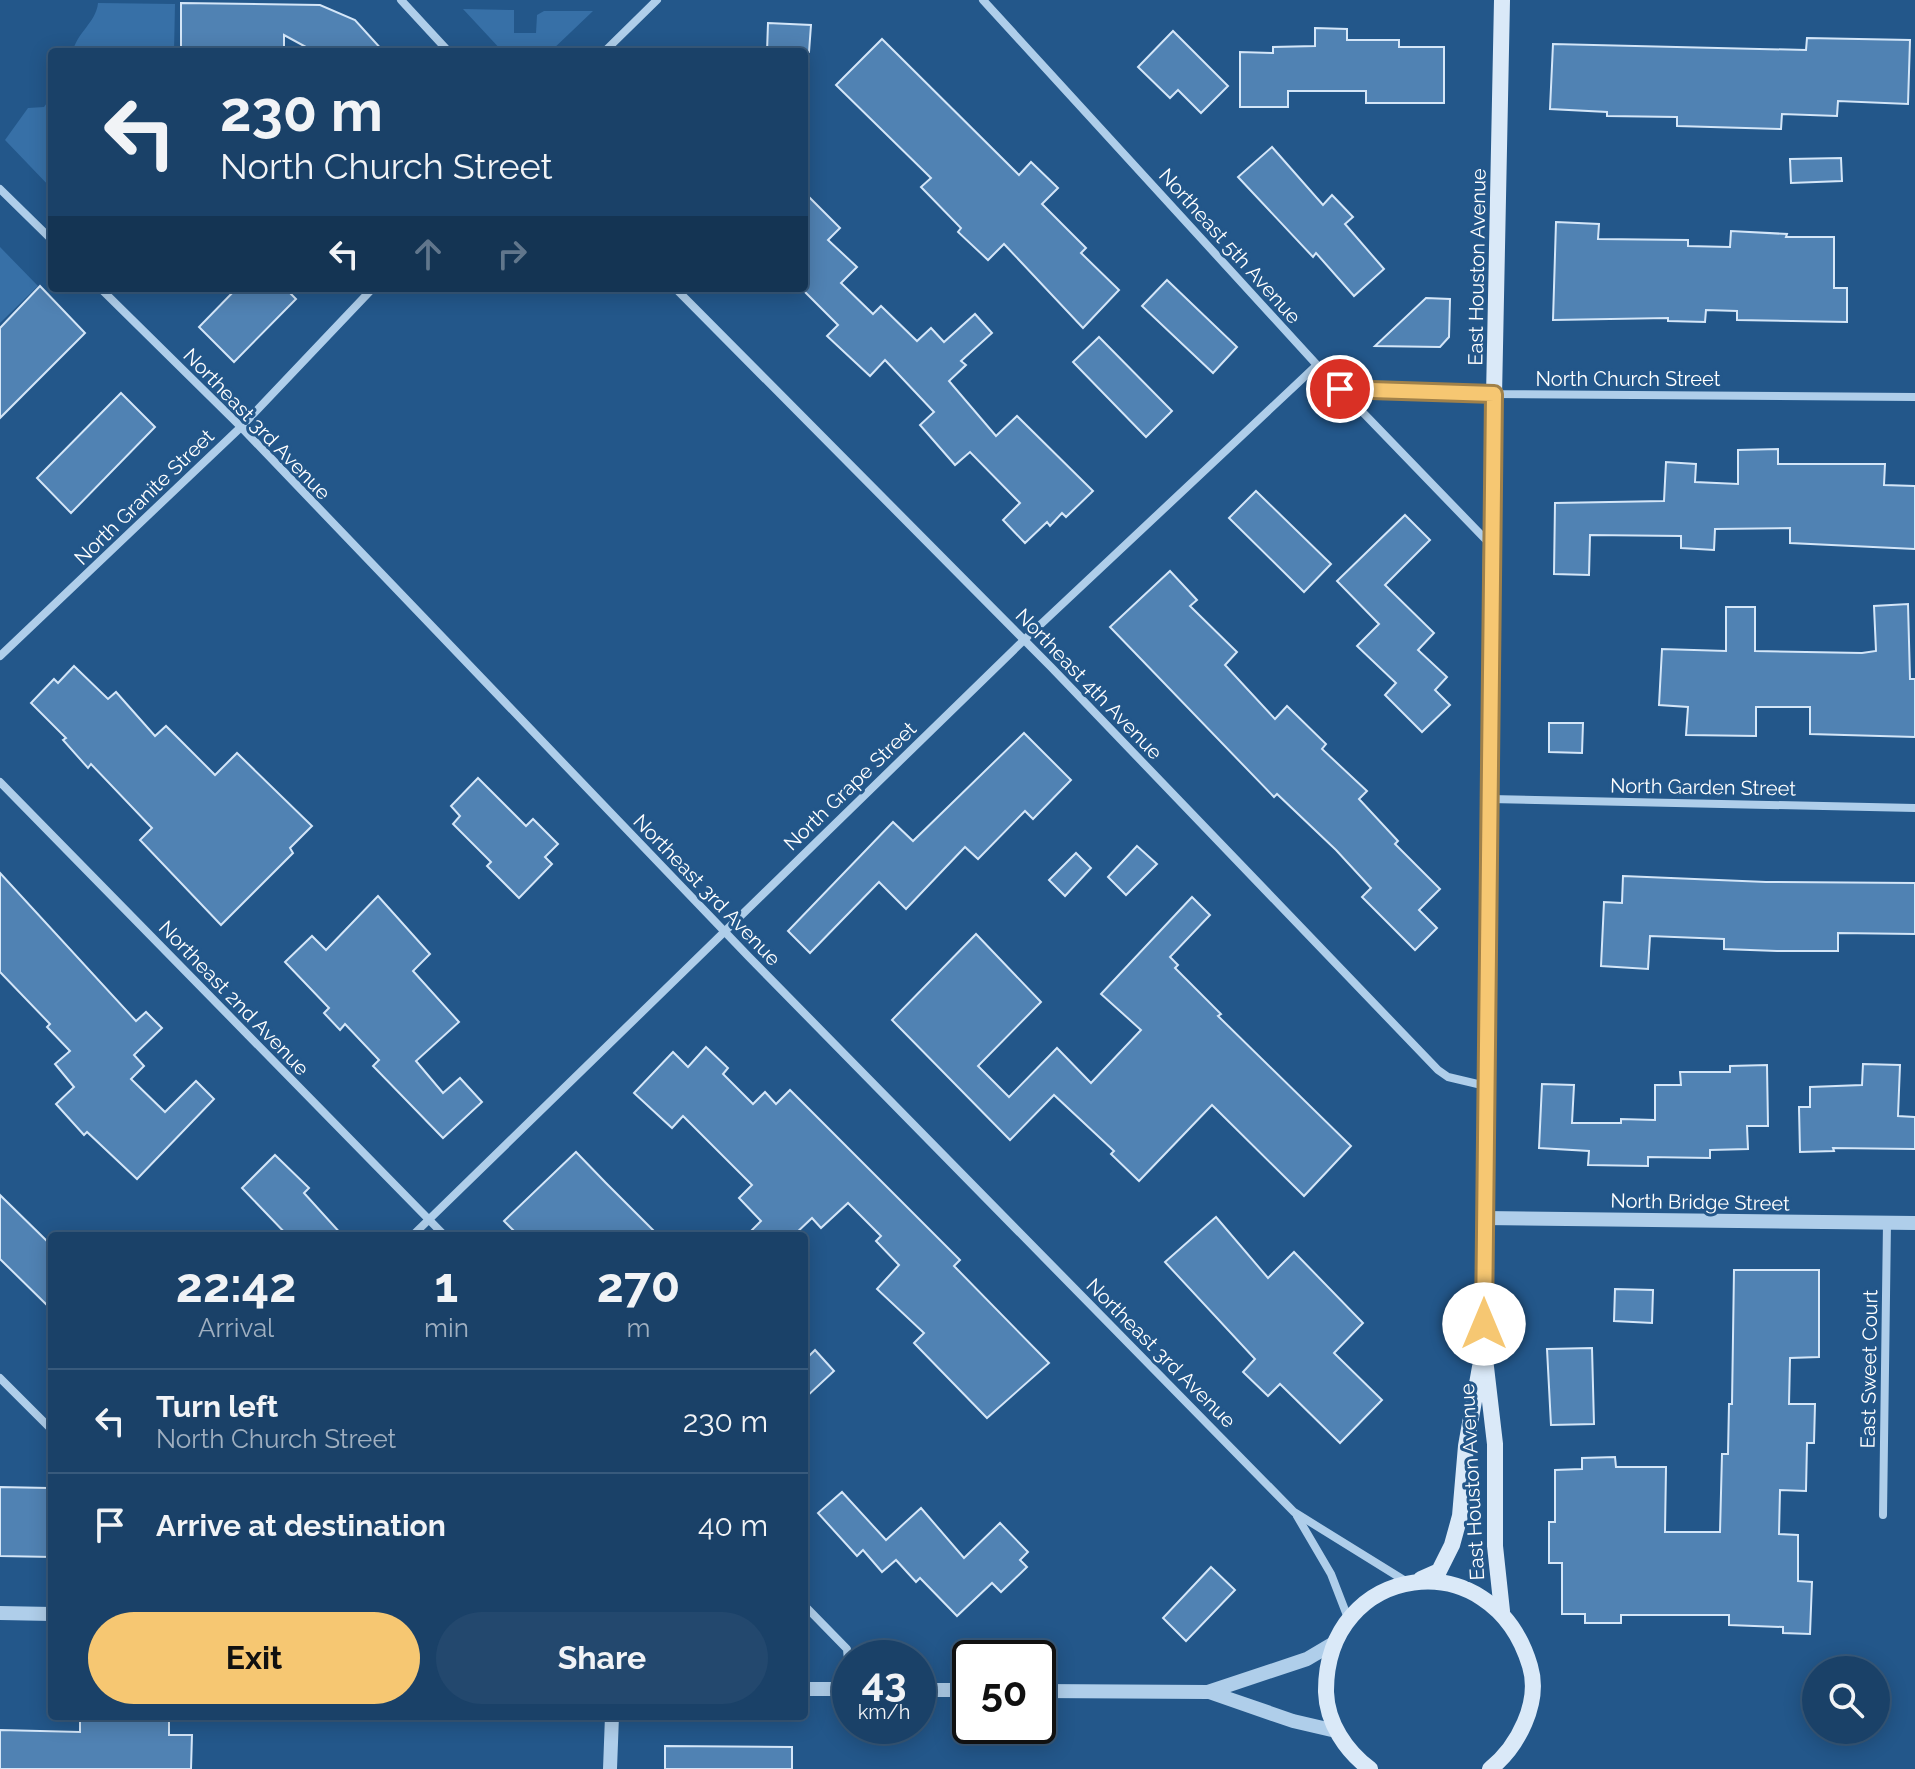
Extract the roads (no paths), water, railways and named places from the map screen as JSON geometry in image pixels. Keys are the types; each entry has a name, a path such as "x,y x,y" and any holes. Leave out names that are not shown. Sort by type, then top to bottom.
{"main road":[{"name":"East Houston Avenue","path":"1502,0 1491,545 1484,1218 1484,1350 1495,1444 1495,1546 1502,1611"},
{"name":"East Houston Avenue","path":"1334,1643 1349,1619 1375,1596 1439,1571 1452,1545 1460,1516 1466,1446 1484,1350"},
{"path":"1411,1582 1446,1582 1466,1589 1502,1611 1522,1640 1532,1673 1530,1707 1518,1739 1490,1769"},
{"path":"1334,1643 1326,1672 1327,1702 1336,1731 1355,1758 1370,1769"}],"street":[{"path":"401,0 445,48"},
{"path":"608,48 657,0"},
{"name":"Northeast 5th Avenue","path":"983,0 1317,365 1491,545"},
{"path":"0,189 48,236"},
{"name":"Northeast 3rd Avenue","path":"104,292 241,427 724,931 1294,1512 1331,1574 1349,1619"},
{"name":"North Granite Street","path":"0,656 241,427 369,292"},
{"name":"Northeast 4th Avenue","path":"679,292 1024,640 1438,1070 1448,1077 1487,1086"},
{"name":"North Grape Street","path":"416,1232 1024,640 1317,365"},
{"name":"North Church Street","path":"1340,389 1494,394 1915,397"},
{"name":"Northeast 2nd Avenue","path":"0,782 441,1232"},
{"name":"North Garden Street","path":"1490,799 1915,808"},
{"name":"North Bridge Street","path":"1484,1218 1915,1223"},
{"name":"East Sweet Court","path":"1883,1515 1887,1223"},
{"path":"0,1378 48,1426"},
{"name":"Northeast 3rd Avenue","path":"1294,1512 1411,1582"},
{"path":"808,1609 838,1640"},
{"path":"0,1613 48,1614"},
{"path":"1208,1692 1307,1659 1334,1643"},
{"path":"808,1689 832,1688"},
{"path":"1056,1691 1208,1692 1293,1721 1336,1731"},
{"path":"610,1769 612,1720"}]}
